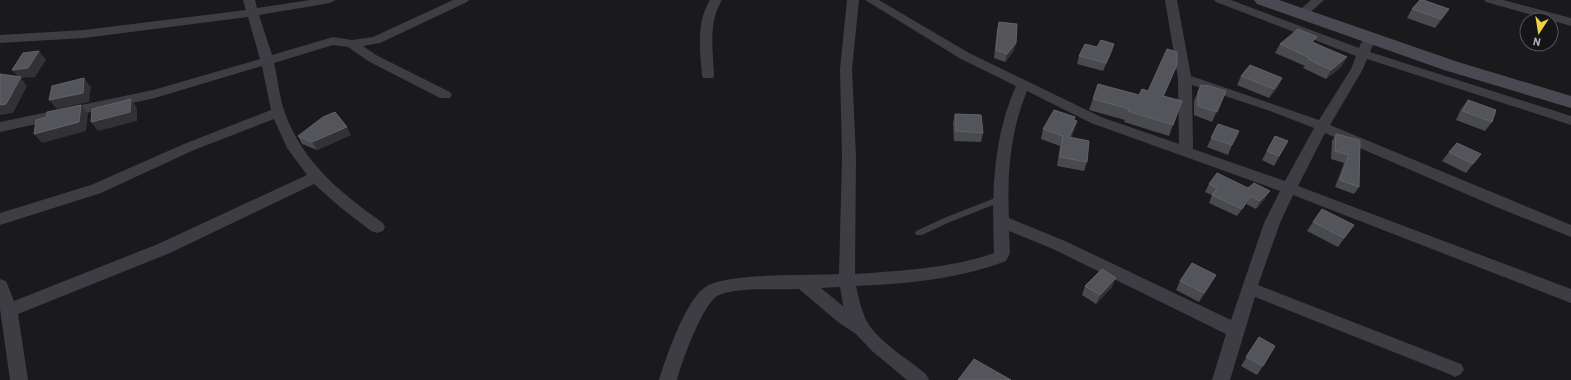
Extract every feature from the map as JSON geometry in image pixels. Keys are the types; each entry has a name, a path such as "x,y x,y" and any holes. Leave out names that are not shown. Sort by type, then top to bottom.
{"main road":[{"path":"1264,0 1301,14 1367,47 1571,102"}],"street":[{"path":"0,39 111,31 250,6 330,0"},
{"path":"0,126 127,101 268,62 333,41 352,44 365,43 386,36 462,0"},
{"path":"708,75 707,33 711,5 716,0"},
{"path":"853,0 846,69 849,157 847,282 852,305 862,329"},
{"path":"871,0 965,56 1096,120 1289,188 1571,296"},
{"path":"1171,0 1185,78 1186,151"},
{"path":"1220,0 1367,47 1571,121"},
{"path":"1301,14 1318,0"},
{"path":"1490,0 1571,22"},
{"path":"250,6 268,62 278,112 288,136 315,177 343,203 377,227"},
{"path":"352,44 372,58 445,95"},
{"path":"1221,380 1249,288 1272,223 1307,151 1323,127 1334,104 1357,69 1367,47"},
{"path":"1185,78 1287,112 1498,203 1571,231"},
{"path":"668,380 703,298 711,291 725,287 847,282 913,276 992,260 1000,257 1002,253 1000,199 1007,128 1023,85"},
{"path":"0,219 96,189 188,147 278,112"},
{"path":"9,310 89,281 166,249 249,211 315,177"},
{"path":"1000,221 1059,245 1236,331"},
{"path":"803,283 844,317 862,329 878,346 920,380"},
{"path":"0,286 9,310 19,380"},
{"path":"1249,288 1455,369"}],"lane":[{"path":"919,233 1000,199"}],"building":[{"path":"1420,0 1449,9 1441,19 1412,9"},
{"path":"999,22 1017,24 1016,43 1007,54 996,50"},
{"path":"1298,29 1317,37 1312,42 1347,57 1331,70 1280,44"},
{"path":"1101,40 1114,44 1106,63 1079,56 1085,44 1097,47"},
{"path":"1167,49 1177,52 1177,65 1163,96 1182,101 1173,125 1128,111 1129,109 1093,99 1098,84 1139,95 1142,89 1148,91"},
{"path":"39,51 28,68 12,70 23,53"},
{"path":"1250,65 1282,78 1274,89 1241,76"},
{"path":"0,74 21,77 6,104 0,105"},
{"path":"84,78 83,93 49,100 52,86"},
{"path":"1201,85 1226,91 1217,112 1198,106 1198,92"},
{"path":"131,99 130,112 91,122 92,109"},
{"path":"1468,100 1496,110 1492,122 1463,111"},
{"path":"81,105 79,122 34,134 36,120 46,117 47,112"},
{"path":"1054,110 1075,117 1074,120 1077,121 1069,137 1089,141 1087,162 1060,157 1063,136 1043,129"},
{"path":"335,112 347,127 312,142 298,136 323,117"},
{"path":"955,114 981,115 983,133 956,131"},
{"path":"1218,124 1239,131 1232,145 1211,138"},
{"path":"1336,134 1360,140 1359,187 1340,180 1349,155 1335,151"},
{"path":"1275,136 1288,141 1279,156 1267,151"},
{"path":"1457,143 1481,154 1473,164 1449,152"},
{"path":"1217,173 1248,188 1254,183 1270,191 1260,201 1250,196 1242,209 1212,195 1217,188 1209,184"},
{"path":"1322,209 1354,225 1344,238 1313,222"},
{"path":"1192,263 1216,275 1204,293 1180,281"},
{"path":"1102,269 1116,278 1100,295 1085,286"},
{"path":"1259,337 1275,346 1263,366 1246,357"},
{"path":"974,359 1011,380 958,380"}]}
